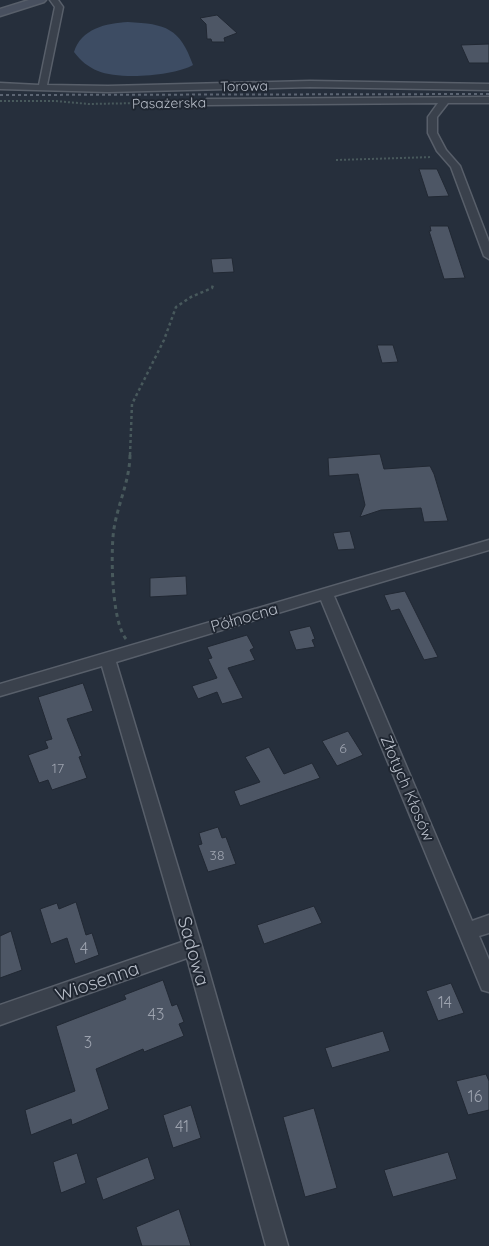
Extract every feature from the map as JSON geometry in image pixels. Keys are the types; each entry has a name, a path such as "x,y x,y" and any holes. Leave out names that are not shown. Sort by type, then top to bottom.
{"street":[{"path":"0,13 40,0"},
{"path":"43,86 59,7 54,0"},
{"name":"Torowa","path":"0,86 108,89 310,84 489,87"},
{"path":"446,100 438,108 432,120 434,136 445,157 455,166 489,256"},
{"name":"Pasażerska","path":"207,102 489,100"},
{"name":"Północna","path":"0,690 489,545"},
{"name":"Złotych Kłosów","path":"325,593 469,931 489,983"},
{"name":"Sadowa","path":"107,657 193,947 277,1246"},
{"path":"469,931 489,924"},
{"name":"Wiosenna","path":"0,1015 193,947"}],"path":[{"name":"Pasażerska","path":"0,101 55,101 89,104 207,102"},
{"path":"336,160 445,157"},
{"path":"133,650 120,631 115,608 113,561 113,536 130,468 132,404 164,340 176,308 191,297 212,288 213,285"}],"water":[{"path":"128,22 152,24 170,30 183,43 193,65 173,72 146,76 107,74 85,63 74,52 82,38 95,29 111,24"}],"building":[{"path":"217,15 237,33 224,38 225,42 212,42 211,39 207,39 206,24 200,18"},
{"path":"489,44 489,63 469,63 461,45"},
{"path":"419,169 437,169 449,196 428,197"},
{"path":"430,226 448,226 465,278 444,279 429,231 431,231"},
{"path":"232,258 234,272 213,273 211,259"},
{"path":"377,345 393,345 398,362 382,363"},
{"path":"380,454 384,469 430,466 448,521 424,522 421,508 381,510 360,517 365,505 358,474 329,476 328,458"},
{"path":"350,531 355,549 338,550 333,533"},
{"path":"186,576 187,595 150,597 150,578"},
{"path":"405,591 438,657 424,660 399,609 391,611 384,595"},
{"path":"310,626 315,639 312,640 315,647 296,650 289,631"},
{"path":"247,635 254,648 250,650 255,660 228,668 243,698 222,704 217,692 198,699 192,686 217,678 208,659 212,658 207,647"},
{"path":"83,683 93,711 67,719 82,756 79,757 87,778 52,790 48,780 39,783 28,755 48,748 45,741 52,739 38,697"},
{"path":"348,731 363,755 337,766 322,741"},
{"path":"269,747 284,774 312,763 320,778 240,806 234,791 260,782 245,757"},
{"path":"218,827 222,838 226,837 236,864 208,872 198,845 202,844 199,833"},
{"path":"76,902 86,935 92,933 99,955 75,964 67,938 51,944 40,909 57,903 59,909"},
{"path":"314,906 322,923 264,944 257,925"},
{"path":"11,931 22,970 0,978 0,936"},
{"path":"163,980 172,1006 177,1004 184,1022 179,1024 184,1036 144,1052 143,1049 96,1069 109,1109 72,1125 71,1119 31,1135 25,1110 75,1091 56,1026 126,999 124,995"},
{"path":"451,983 464,1013 438,1021 426,991"},
{"path":"383,1031 390,1051 332,1068 325,1048"},
{"path":"486,1074 489,1081 489,1110 468,1115 456,1081"},
{"path":"191,1105 201,1138 173,1148 163,1115"},
{"path":"314,1108 337,1188 305,1197 283,1117"},
{"path":"448,1152 457,1179 393,1197 384,1170"},
{"path":"77,1153 86,1183 61,1193 53,1162"},
{"path":"148,1157 155,1179 103,1200 96,1178"},
{"path":"179,1209 191,1246 142,1246 136,1227"}],"railway":[{"path":"0,95 489,94"}]}
